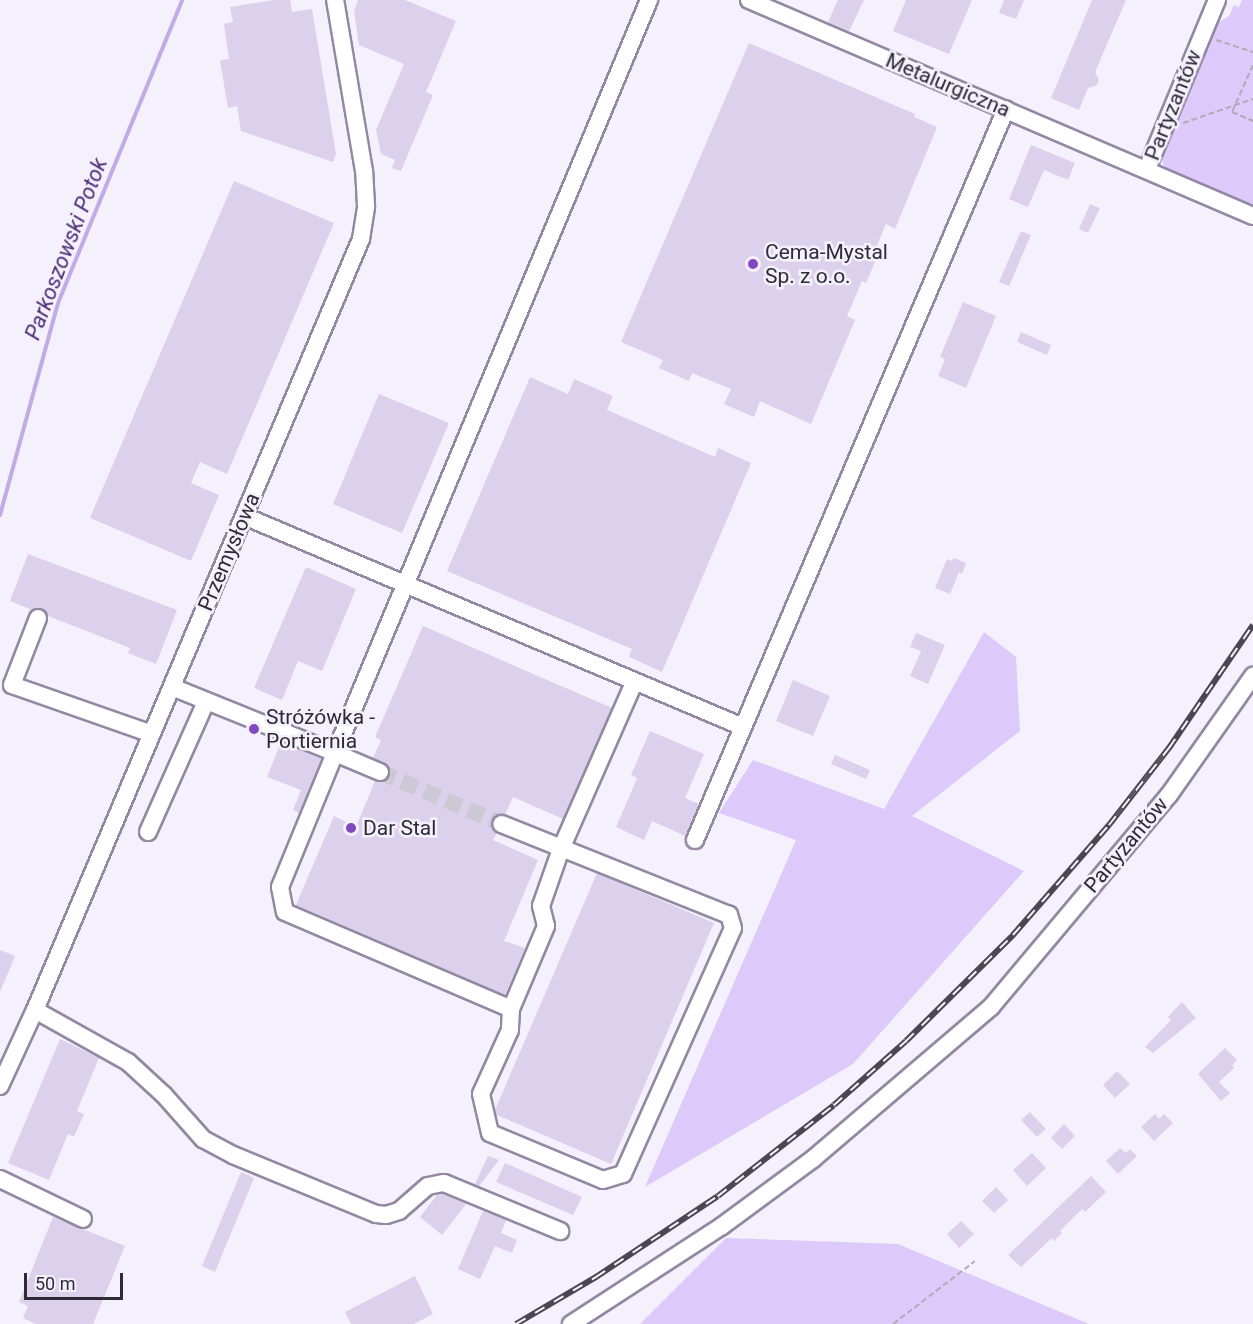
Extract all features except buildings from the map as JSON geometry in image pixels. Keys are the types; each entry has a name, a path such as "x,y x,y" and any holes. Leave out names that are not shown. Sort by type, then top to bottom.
{"street":[{"name":"Przemysłowa","path":"0,1086 35,1010 353,261 364,224 366,206 364,171 335,0"},
{"path":"511,1009 285,912 280,887 649,0"},
{"name":"Metalurgiczna","path":"749,0 1147,170"},
{"name":"Partyzantów","path":"1217,0 1147,170 1253,216"},
{"path":"695,840 1006,109"},
{"path":"244,516 634,683 743,727"},
{"path":"38,618 12,685 152,734"},
{"name":"Partyzantów","path":"571,1324 722,1226 813,1159 991,1006 1169,795 1253,676"},
{"path":"502,824 561,849 729,915 733,928 623,1174 603,1180 490,1133 481,1094 510,1030 511,1009 546,926 541,906 561,849 634,683"},
{"path":"172,687 380,772"},
{"path":"148,832 206,702"},
{"path":"35,1010 128,1062 164,1095 203,1139 233,1155 376,1214 386,1215 399,1211 428,1186 444,1183 560,1231"},
{"path":"0,1179 83,1219"}],"path":[{"path":"1202,35 1253,52"},
{"path":"1253,65 1232,112 1253,121"},
{"path":"1163,129 1253,99"},
{"path":"893,1324 975,1261"}],"shaded area":[{"path":"1242,0 1253,0 1253,206 1170,171 1163,165 1162,153 1219,22 1229,16 1234,5 1239,7"},
{"path":"984,632 1016,657 1020,731 912,816 1024,871 853,1064 645,1187 796,840 719,813 753,760 884,809"},
{"path":"726,1238 898,1244 1089,1324 640,1324"}],"waterway":[{"name":"Parkoszowski Potok","path":"0,515 58,303 182,0"}],"tunnel":[{"path":"380,772 502,824"}],"railway":[{"path":"516,1324 596,1277 718,1196 834,1105 906,1041 1013,935 1109,825 1169,748 1253,625"}],"place":[{"name":"Cema-Mystal Sp. z o.o.","path":"753,264"},
{"name":"Stróżówka - Portiernia","path":"254,729"},
{"name":"Dar Stal","path":"351,828"}]}
